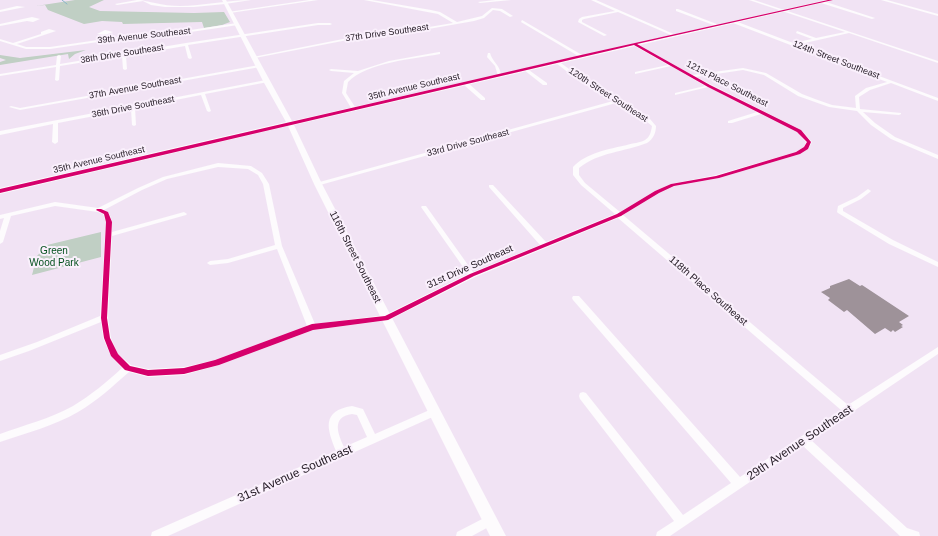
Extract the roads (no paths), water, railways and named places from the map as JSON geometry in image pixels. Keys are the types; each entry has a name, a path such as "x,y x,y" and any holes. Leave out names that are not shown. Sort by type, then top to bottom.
{"street":[{"path":"117,4 143,0 153,5 201,6 249,0"},
{"path":"230,12 316,0"},
{"path":"366,0 431,11 456,23"},
{"path":"479,1 509,0"},
{"path":"593,0 671,36"},
{"path":"751,0 938,62"},
{"name":"35th Avenue Southeast","path":"0,191 291,125 580,56 832,0"},
{"path":"883,0 938,15"},
{"path":"479,1 492,9 501,10 511,16"},
{"name":"116th Street Southeast","path":"224,2 244,35 266,81 291,125 318,184 498,536"},
{"path":"822,2 873,18"},
{"path":"0,11 12,9"},
{"name":"37th Drive Southeast","path":"255,57 348,38 417,30 456,23 483,17 492,9"},
{"path":"677,10 717,25"},
{"path":"605,35 580,22 583,18 617,11"},
{"path":"0,25 27,20"},
{"path":"522,21 580,56"},
{"name":"124th Street Southeast","path":"734,22 938,100"},
{"name":"39th Avenue Southeast","path":"0,40 26,48 50,48 105,39 184,32 237,24"},
{"name":"38th Drive Southeast","path":"0,75 58,64 244,35 318,24 330,24"},
{"path":"389,25 393,32"},
{"path":"797,32 816,39"},
{"path":"794,44 848,32"},
{"path":"14,44 45,34"},
{"path":"105,34 105,39"},
{"path":"186,44 190,58"},
{"name":"121st Place Southeast","path":"634,44 709,86 799,131 809,142"},
{"path":"331,70 356,72 375,66 439,53"},
{"path":"124,54 125,68"},
{"path":"489,54 489,57 497,66 500,76"},
{"path":"57,80 59,56"},
{"name":"120th Street Southeast","path":"557,62 581,80 618,101 648,120 654,126 654,132 649,139 639,144 592,156 582,161 576,167"},
{"path":"636,73 671,65"},
{"name":"37th Avenue Southeast","path":"11,107 20,109 259,66"},
{"path":"375,66 381,70"},
{"path":"525,70 545,84"},
{"path":"692,76 743,70 765,74 800,95 831,106 899,114"},
{"path":"355,110 344,93 346,81 356,72"},
{"name":"36th Drive Southeast","path":"0,133 266,81"},
{"path":"891,82 868,89 857,97 858,110 873,124 893,138 938,157"},
{"path":"466,84 483,99"},
{"path":"677,94 709,86"},
{"path":"202,93 209,111"},
{"name":"33rd Drive Southeast","path":"318,184 618,101"},
{"path":"133,107 134,125"},
{"path":"730,122 762,112"},
{"path":"55,142 56,122"},
{"name":"31st Drive Southeast","path":"128,368 148,373 184,371 216,363 312,328 386,318 472,276 619,215 657,192 673,185 717,177 798,153 806,148 809,142"},
{"path":"99,210 140,189 166,178 218,165 248,167 260,174 266,184 279,246 312,328"},
{"name":"118th Place Southeast","path":"576,167 576,175 583,184 847,410"},
{"path":"491,186 545,246"},
{"path":"868,191 860,198 840,207 840,212 891,242 938,265"},
{"path":"0,217 55,204 99,210 106,213 109,222 109,235 104,318 107,338 115,356 128,368 102,391 74,410 36,426 0,438"},
{"path":"424,208 472,276"},
{"path":"109,235 184,214"},
{"path":"0,242 8,215"},
{"path":"210,263 228,260 279,246"},
{"path":"576,298 739,484"},
{"path":"0,358 32,348 65,332 104,318"},
{"name":"29th Avenue Southeast","path":"661,536 938,350"},
{"path":"583,396 682,522"},
{"path":"342,453 333,430 332,423 335,417 343,413 355,410 360,412 373,439"},
{"name":"31st Avenue Southeast","path":"156,536 434,412"},
{"path":"804,440 904,532 915,536"},
{"path":"461,536 490,520"}],"waterway":[{"path":"62,0 67,4"}],"park label":[{"name":"Green Wood Park","path":"54,256"}]}
